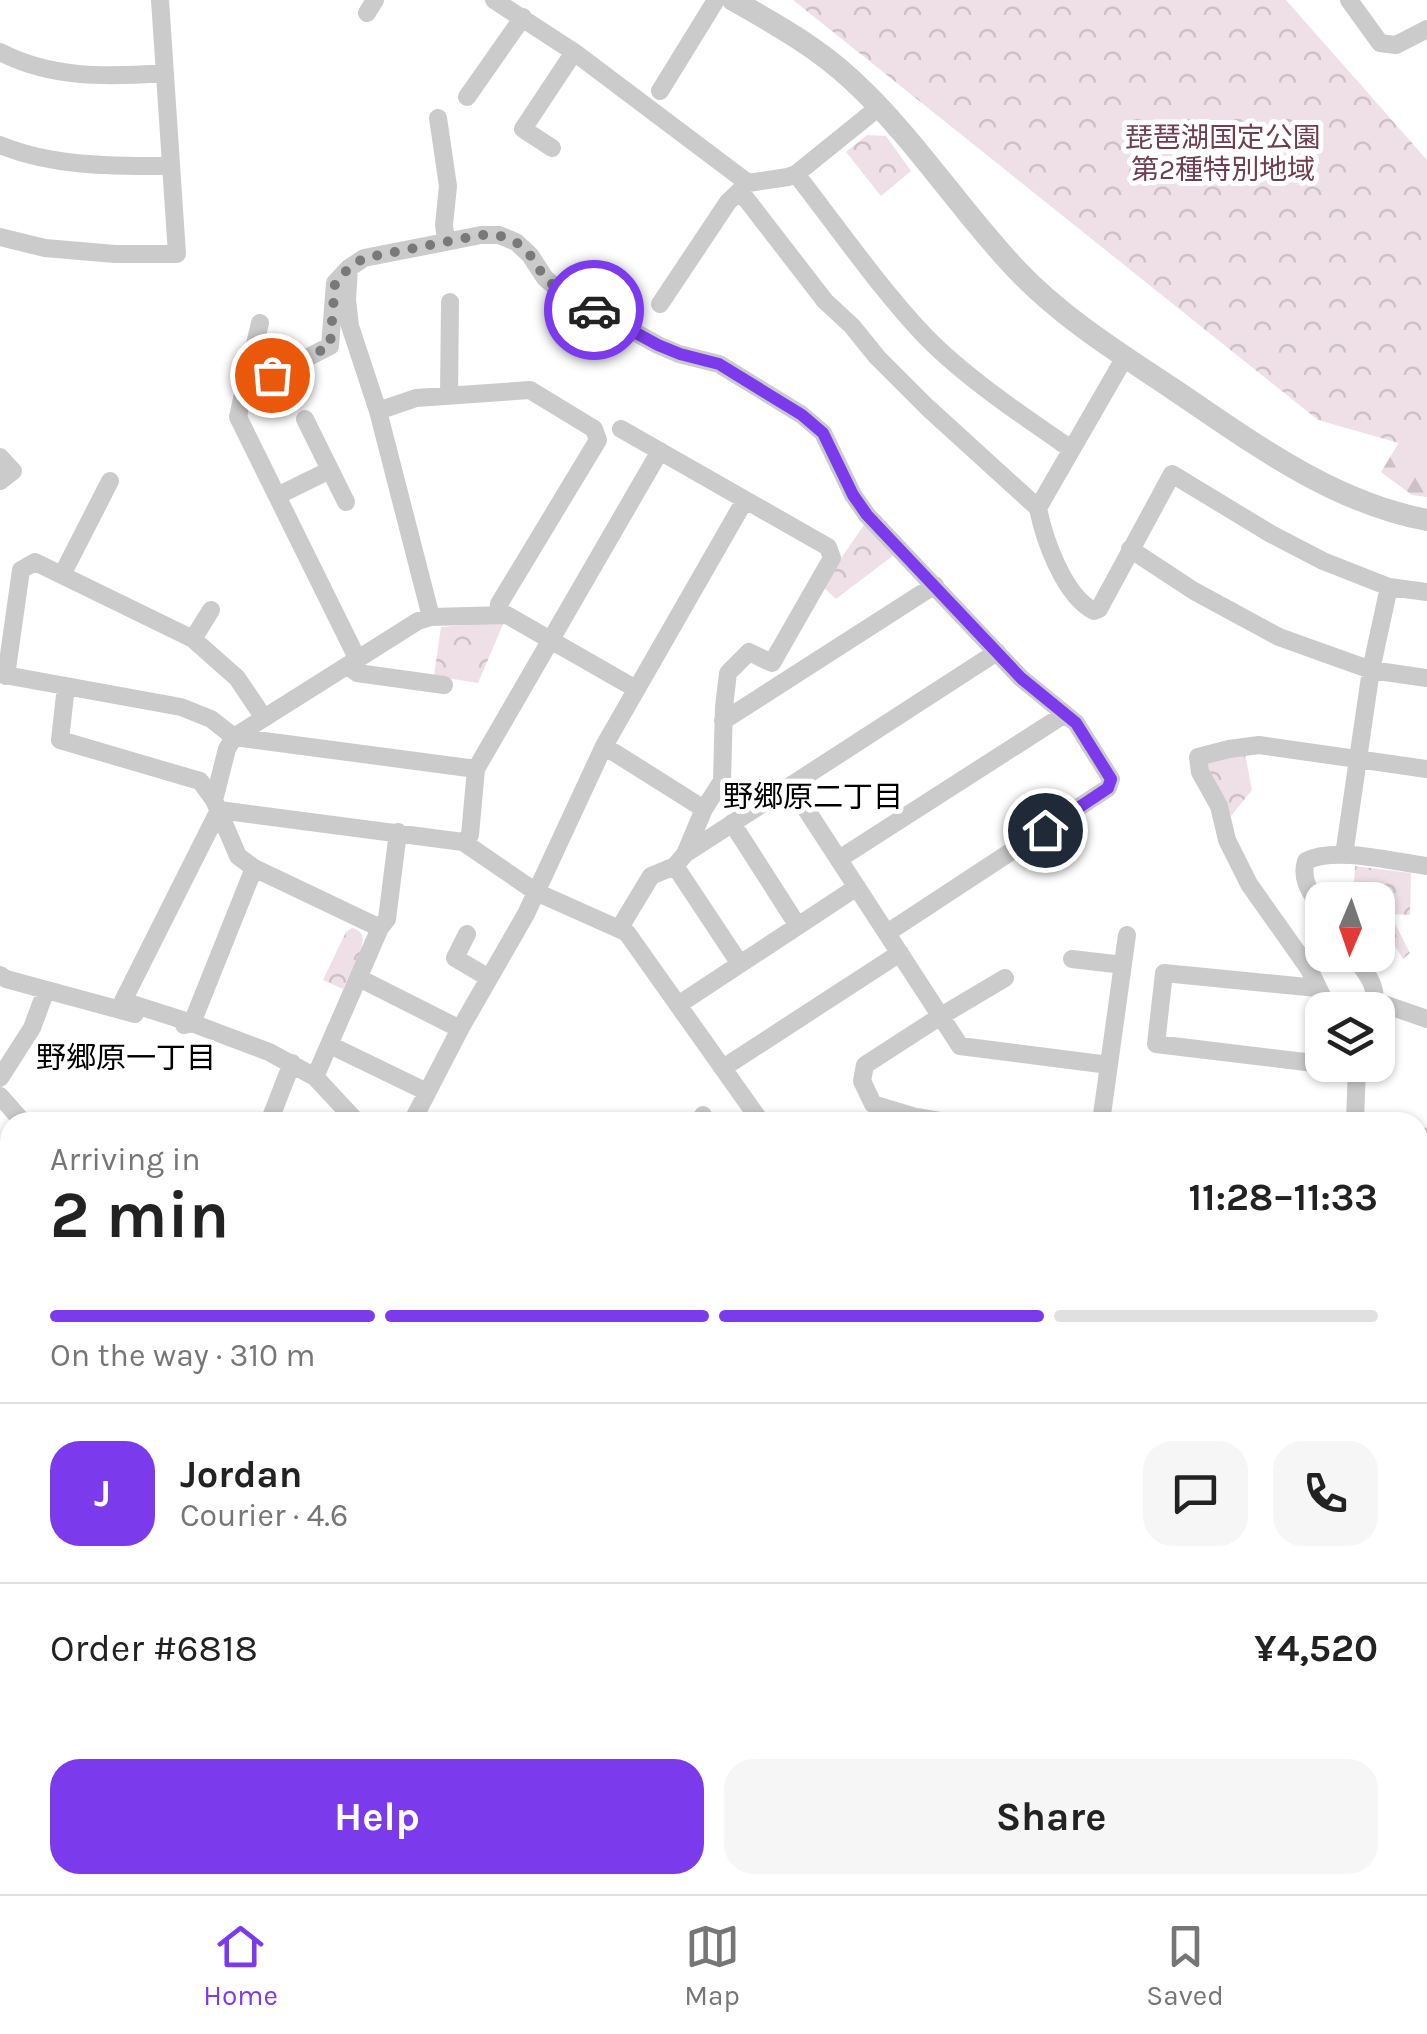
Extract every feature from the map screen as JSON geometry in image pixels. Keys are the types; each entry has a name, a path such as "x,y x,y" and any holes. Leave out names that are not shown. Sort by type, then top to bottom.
{"street":[{"path":"0,237 45,248 176,254 160,0"},
{"path":"494,0 574,52 744,187 825,301 941,420 1038,508 1043,532 1058,566 1078,598 1094,611 1099,609 1172,474 1323,561 1389,587 1427,592"},
{"path":"660,91 716,0"},
{"path":"733,0 818,51 850,77 1018,272 1124,357 1321,484 1388,511 1427,520"},
{"path":"1348,0 1380,43 1396,45 1427,29"},
{"path":"467,97 523,17"},
{"path":"0,52 57,72 105,77 165,74"},
{"path":"552,148 522,129 574,52"},
{"path":"660,304 728,202 744,187 796,174 879,107"},
{"path":"438,118 448,186 446,241"},
{"path":"0,145 62,162 171,166"},
{"path":"796,174 926,337 1018,412 1071,449"},
{"path":"244,390 330,346 335,283 364,258 498,235 516,242 560,291 658,345 719,364 802,415 823,433 867,515 886,524 996,652 1076,723 1111,779 1108,788 887,933"},
{"path":"349,268 350,326 378,410 431,617"},
{"path":"449,395 450,302"},
{"path":"260,323 238,416 356,673 444,684"},
{"path":"1038,508 1124,357"},
{"path":"378,410 416,398 530,390 594,429 598,440 499,604 498,615"},
{"path":"304,419 346,502"},
{"path":"622,429 828,547 832,558 772,663 748,652 728,673 722,781 680,860"},
{"path":"464,842 470,835 476,769 660,451"},
{"path":"0,456 13,471 0,480"},
{"path":"277,496 330,470"},
{"path":"62,574 110,480"},
{"path":"417,1112 536,892 604,746 746,500"},
{"path":"1130,549 1194,591 1279,638 1371,670 1427,678"},
{"path":"264,718 236,678 193,639 35,562 21,570 3,676 181,708 211,719 234,736 476,769"},
{"path":"723,721 936,585"},
{"path":"1344,855 1371,670 1389,587"},
{"path":"193,639 211,610"},
{"path":"347,1112 315,1076 292,1063 192,1023 123,1001 216,805 227,749 234,736 431,617 507,615 636,689"},
{"path":"619,928 651,876 996,652"},
{"path":"66,686 60,740 200,781 216,805 238,856 254,868 380,928"},
{"path":"839,859 1065,714"},
{"path":"1319,992 1309,969 1250,884 1227,840 1219,806 1200,772 1198,757 1260,745 1427,769"},
{"path":"604,746 704,810"},
{"path":"790,786 960,1046 1109,1065"},
{"path":"216,805 464,842 536,892 619,928 754,1112"},
{"path":"732,823 798,926"},
{"path":"315,1076 387,919 398,832"},
{"path":"1306,882 1303,872 1306,861 1318,855 1427,866"},
{"path":"680,860 740,964"},
{"path":"192,1023 254,868"},
{"path":"678,1006 857,887"},
{"path":"467,934 455,958 489,978"},
{"path":"1103,1112 1126,935"},
{"path":"723,1068 900,953"},
{"path":"1072,959 1122,965"},
{"path":"1305,1062 1156,1044 1164,974 1317,988"},
{"path":"0,975 179,1026 192,1023"},
{"path":"359,978 460,1029"},
{"path":"895,1112 874,1104 862,1081 865,1065 1005,978"},
{"path":"0,1078 32,1028 46,990"},
{"path":"1395,1011 1427,1019"},
{"path":"330,1044 427,1092"},
{"path":"273,1112 292,1063"},
{"path":"1355,1112 1356,1082"}],"green space":[{"name":"琵琶湖国定公園 第2種特別地域","path":"793,0 1286,0 1427,160 1427,451 1318,420"},
{"path":"867,135 886,136 911,171 881,196 846,152"},
{"path":"1427,396 1427,497 1412,495 1381,472"},
{"path":"866,522 895,554 836,599 822,586"},
{"path":"504,622 478,683 434,676 441,627"},
{"path":"1245,754 1252,790 1231,816 1205,763"},
{"path":"1355,866 1411,873 1410,915 1395,914 1395,882 1354,882"},
{"path":"1395,924 1410,953 1403,959 1395,946"},
{"path":"352,928 360,932 362,944 343,989 323,980 346,932"}],"way so far":[{"path":"272,375 330,346 335,283 349,268 364,258 446,241 498,235 516,242 545,278 594,310"}],"district":[{"name":"野郷原二丁目","path":"813,797"},
{"name":"野郷原一丁目","path":"126,1058"}],"route":[{"path":"594,310 658,345 719,364 802,415 823,433 867,515 1021,678 1076,723 1111,779 1108,788 1045,830"}]}
